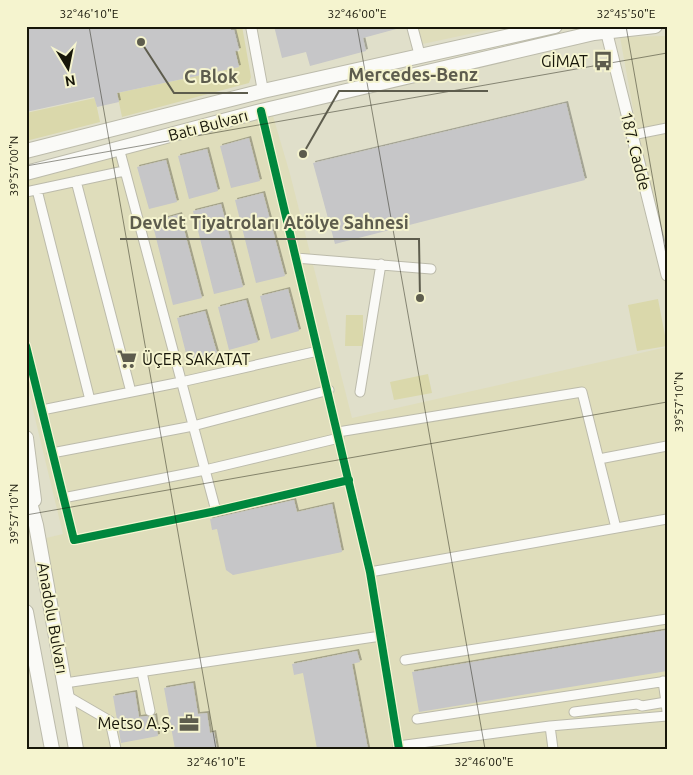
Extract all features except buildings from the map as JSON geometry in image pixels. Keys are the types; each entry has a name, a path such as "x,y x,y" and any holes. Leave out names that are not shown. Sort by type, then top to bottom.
{"main road":[{"name":"Batı Bulvarı","path":"26,151 263,91 555,26"},
{"name":"Batı Bulvarı","path":"26,173 261,111 606,29 655,26"},
{"name":"187. Cadde","path":"606,29 667,276"},
{"path":"26,438 36,525"},
{"name":"Anadolu Bulvarı","path":"26,488 36,525 76,749"},
{"name":"Anadolu Bulvarı","path":"26,612 52,749"}],"street":[{"path":"251,26 263,91"},
{"path":"412,26 420,56"},
{"path":"261,111 329,390 370,572 399,747 550,726 667,714 665,681 417,720"},
{"path":"632,136 667,128"},
{"path":"119,148 216,511"},
{"path":"26,192 124,171"},
{"path":"76,181 131,392"},
{"path":"37,190 90,400"},
{"path":"296,258 431,269"},
{"path":"360,392 381,264"},
{"path":"26,346 74,540 216,511 349,480"},
{"path":"42,410 181,382 318,351"},
{"path":"52,453 193,426 329,390"},
{"path":"63,498 205,470 339,435 582,392 616,528"},
{"path":"599,459 667,446"},
{"path":"370,572 667,518"},
{"path":"405,660 667,619"},
{"path":"66,690 142,672 381,636"},
{"path":"142,672 150,712"},
{"path":"66,690 110,721 116,749"},
{"path":"570,696 576,723"},
{"path":"574,712 666,702"},
{"path":"550,726 553,749"}],"shaded area":[{"path":"231,26 242,26 251,77 249,83 122,117 117,93 239,67 236,52 240,51 236,29 231,29"},
{"path":"408,26 507,26 413,46"},
{"path":"667,36 667,296 620,37"},
{"path":"95,98 100,122 26,141 26,113"},
{"path":"273,116 290,174 352,418 667,347 667,749 84,749 46,538 63,534 26,381 26,178"},
{"path":"658,299 667,346 637,351 628,305"},
{"path":"346,315 363,315 363,346 345,346"},
{"path":"428,374 432,393 394,400 390,382"}],"cycle path":[{"path":"261,111 370,572 399,749"},
{"path":"26,346 74,540 216,511 349,480"}],"place":[{"name":"C Blok","path":"141,42"},
{"name":"GİMAT","path":"603,61"},
{"name":"Mercedes-Benz","path":"303,154"},
{"name":"Devlet Tiyatroları Atölye Sahnesi","path":"420,298"},
{"name":"ÜÇER SAKATAT","path":"127,359"},
{"name":"Metso A.Ş.","path":"189,723"}]}
